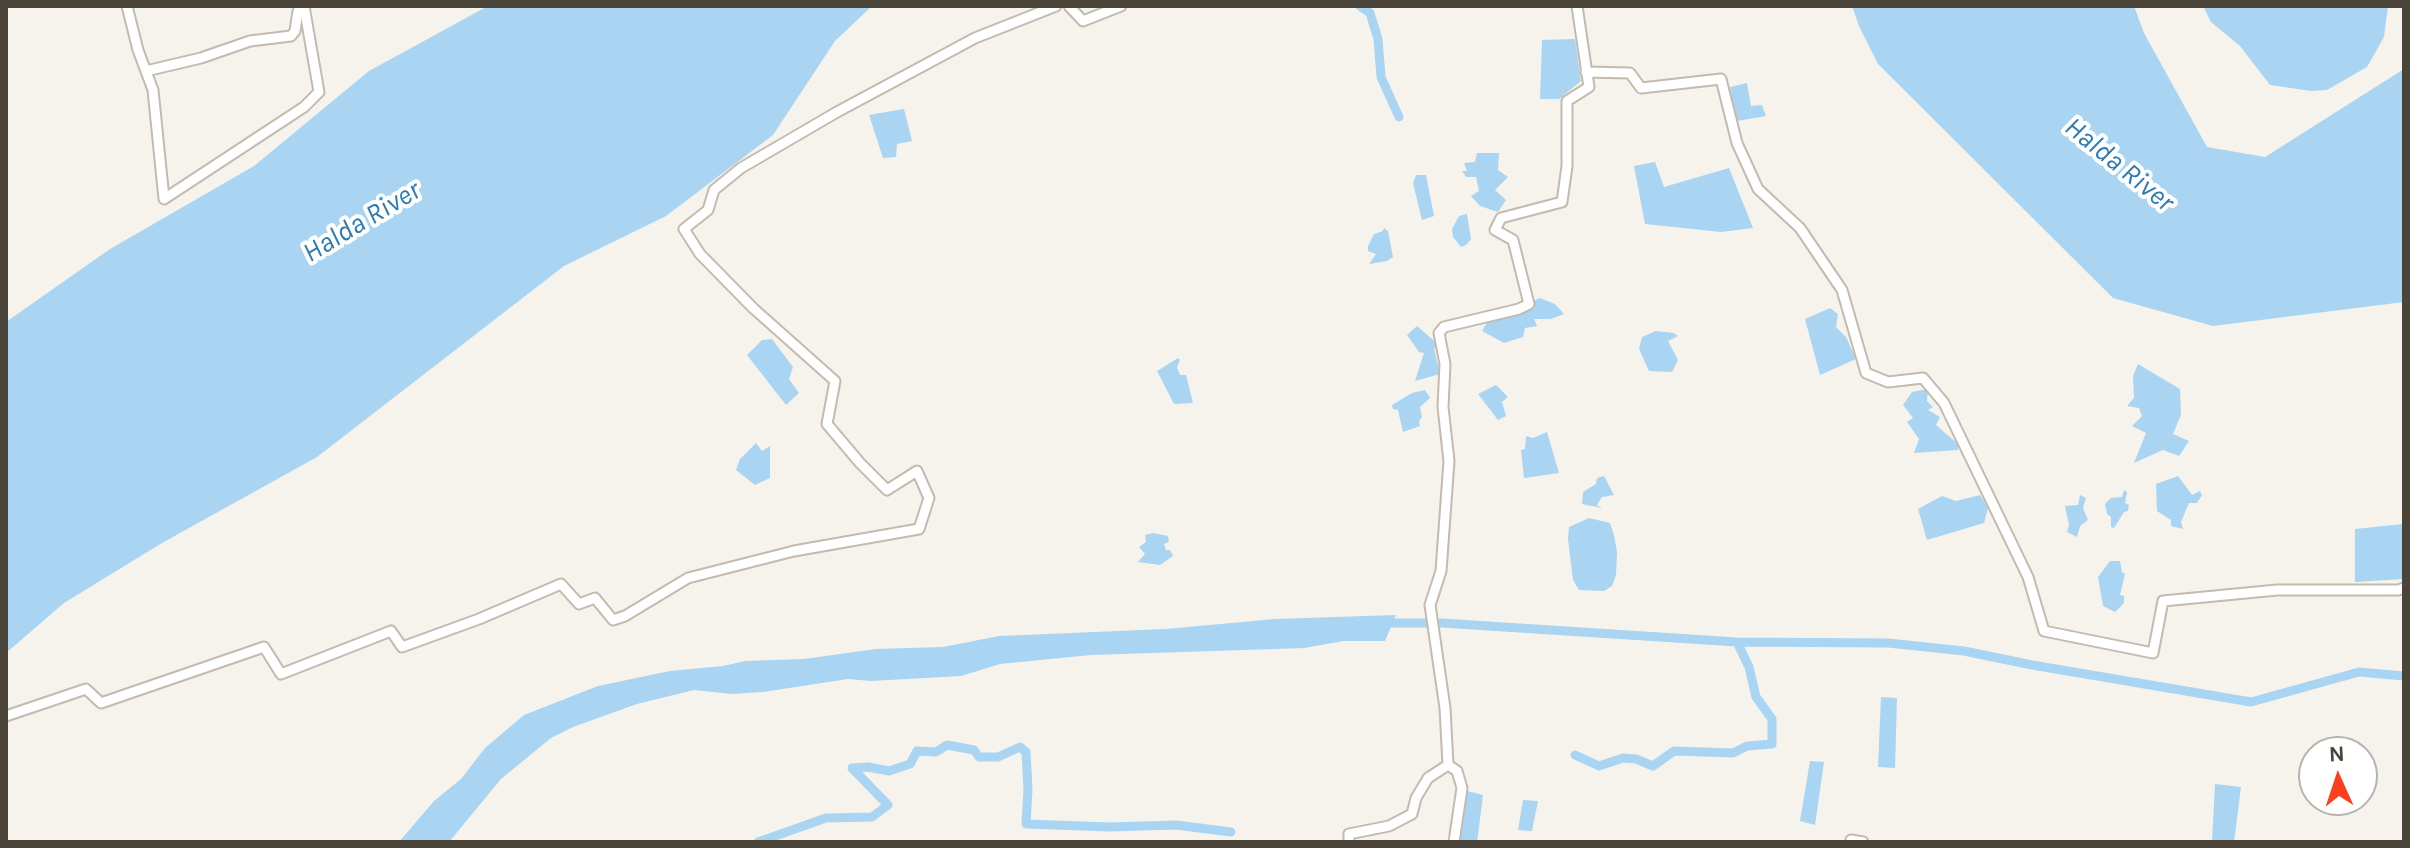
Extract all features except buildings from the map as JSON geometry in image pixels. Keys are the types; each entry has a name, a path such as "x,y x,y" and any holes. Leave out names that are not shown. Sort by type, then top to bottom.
{"street":[{"path":"127,6 153,90 164,199 304,107 319,92 303,6"},
{"path":"146,71 201,58 250,41 291,36 295,31 298,11 303,6"},
{"path":"6,716 86,689 101,703 264,647 281,674 391,631 402,647 561,584 579,604 595,598 613,620 688,578 794,551 919,529 929,498 917,471 887,490 860,463 827,424 835,381 753,308 700,254 684,229 708,210 714,190 741,168 975,38 1056,6"},
{"path":"1069,6 1083,21 1121,6"},
{"path":"1448,765 1445,708 1430,605 1441,571 1449,461 1443,407 1445,364 1439,333 1444,327 1529,304 1513,240 1495,230 1501,218 1562,202 1567,166 1567,101 1589,87 1577,6"},
{"path":"1586,72 1630,73 1641,88 1721,79 1737,143 1758,189 1800,228 1842,290 1866,373 1888,382 1923,378 1944,403 2023,566 2044,631 2153,653 2163,601 2277,590 2404,588"},
{"path":"1349,842 1349,834 1389,826 1412,814 1416,798 1428,778 1448,765"},
{"path":"1448,765 1457,771 1462,788 1454,842"},
{"path":"1851,840 1863,842"}],"water":[{"name":"Halda River","path":"488,6 872,6 835,41 773,135 666,216 564,266 317,457 162,543 64,603 6,653 6,322 110,249 254,166 369,71"},
{"name":"Halda River","path":"1852,6 2134,6 2144,33 2207,147 2265,157 2404,69 2404,302 2213,326 2113,298 1878,64"},
{"path":"2203,6 2388,6 2384,37 2367,67 2327,90 2311,91 2270,85 2240,46 2211,22"},
{"path":"1575,39 1581,81 1559,99 1540,99 1542,40"},
{"path":"1747,83 1751,106 1762,105 1766,116 1737,121 1730,87"},
{"path":"904,109 912,141 897,144 896,157 883,158 869,115"},
{"path":"1477,153 1499,153 1498,170 1508,177 1495,190 1506,200 1498,212 1480,206 1471,196 1479,191 1476,177 1466,177 1462,171 1467,171 1464,163 1475,162"},
{"path":"1655,162 1664,187 1729,168 1753,228 1721,232 1645,224 1634,166"},
{"path":"1416,175 1426,175 1434,216 1422,220 1413,183"},
{"path":"1467,214 1471,239 1461,247 1453,237 1452,229 1459,216"},
{"path":"1384,228 1388,231 1393,257 1369,264 1376,254 1368,251 1368,246 1374,234"},
{"path":"1540,298 1555,304 1564,314 1551,319 1534,319 1537,326 1525,328 1523,337 1504,343 1482,331 1489,319 1530,307 1535,309 1533,301"},
{"path":"1830,308 1838,314 1836,327 1846,337 1856,359 1820,375 1805,319"},
{"path":"1417,326 1440,346 1434,348 1440,374 1415,381 1424,353 1419,352 1407,335"},
{"path":"1656,331 1678,336 1668,341 1678,360 1672,372 1649,371 1639,349 1642,337"},
{"path":"772,339 793,367 789,379 799,393 786,405 747,355 762,340"},
{"path":"1178,358 1177,367 1180,375 1186,375 1193,403 1174,404 1157,371"},
{"path":"2138,364 2180,389 2181,415 2173,434 2189,441 2179,456 2163,450 2134,463 2146,433 2132,426 2142,416 2139,408 2127,406 2134,398 2133,376"},
{"path":"1496,385 1508,397 1502,402 1506,416 1498,420 1478,394"},
{"path":"1928,389 1927,401 1933,407 1928,410 1940,417 1936,425 1958,444 1958,450 1914,453 1919,439 1907,422 1913,418 1903,405 1912,392"},
{"path":"1425,390 1430,398 1420,407 1420,426 1403,432 1398,410 1393,409 1392,405 1412,393"},
{"path":"1547,432 1559,473 1524,478 1521,450 1525,449 1526,436 1533,438"},
{"path":"756,443 762,451 770,446 770,478 755,485 736,470 740,459"},
{"path":"1604,476 1614,495 1602,497 1597,505 1602,508 1582,504 1583,492 1596,484 1597,478"},
{"path":"2178,476 2192,495 2200,491 2202,495 2197,503 2189,503 2181,522 2183,529 2171,526 2171,520 2157,511 2156,484"},
{"path":"2124,490 2127,492 2125,503 2129,505 2128,511 2124,512 2114,528 2111,527 2111,517 2105,504 2111,498 2122,497"},
{"path":"1980,495 1988,508 1984,523 1927,540 1918,509 1942,496 1956,501"},
{"path":"2080,495 2086,498 2083,508 2088,520 2080,526 2077,537 2067,532 2069,525 2065,506 2078,505"},
{"path":"1589,518 1610,523 1614,535 1616,575 1612,586 1604,591 1579,590 1573,580 1569,527"},
{"path":"2403,524 2404,579 2355,582 2355,529"},
{"path":"1145,535 1168,536 1169,542 1164,544 1173,556 1160,565 1138,562 1145,554 1139,547 1146,542"},
{"path":"2110,561 2120,561 2125,574 2120,595 2124,596 2124,603 2115,612 2103,606 2098,577"},
{"path":"1396,615 1385,641 1344,641 1304,648 1091,655 1000,664 961,676 871,681 848,679 763,692 732,694 694,690 637,704 551,738 501,779 449,842 399,842 434,801 461,779 485,748 524,715 598,686 670,671 745,661 804,659 876,649 943,647 999,636"},
{"path":"1881,697 1897,698 1895,768 1878,767"},
{"path":"1810,761 1824,762 1815,825 1800,821"},
{"path":"2215,784 2241,787 2234,842 2212,842"},
{"path":"1467,791 1483,795 1477,842 1461,842 1459,837"},
{"path":"1523,800 1538,801 1532,831 1518,830"}],"waterway":[{"path":"1360,6 1370,13 1378,39 1381,77 1399,117"},
{"path":"1381,623 1442,623 1737,642 1888,643 1964,651 2251,702 2359,672 2404,676"},
{"path":"1575,755 1599,766 1623,758 1653,766 1674,751 1733,753 1747,746 1772,744 1772,719 1756,697 1749,667 1737,642"},
{"path":"758,842 826,818 872,817 888,805 852,768 889,771 910,764 917,751 936,752 947,745 974,750 979,757 998,757 1020,747 1026,752 1026,824 1110,827 1176,825 1231,832"}]}
